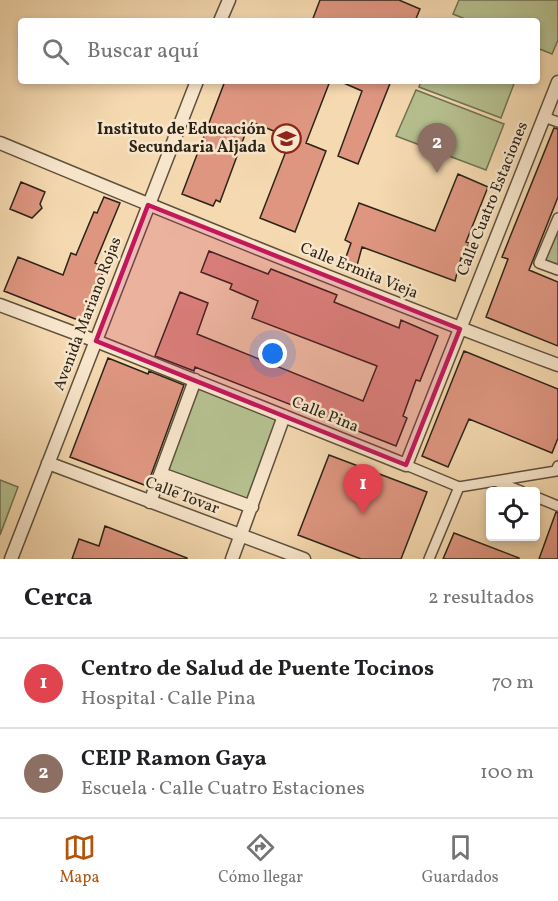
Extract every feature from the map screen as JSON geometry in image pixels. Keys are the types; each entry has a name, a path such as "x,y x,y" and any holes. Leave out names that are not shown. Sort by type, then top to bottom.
{"street":[{"path":"221,18 229,0"},
{"name":"Calle Cuatro Estaciones","path":"460,329 558,81"},
{"name":"Avenida Mariano Rojas","path":"11,559 196,84"},
{"path":"544,117 558,122"},
{"name":"Calle Ermita Vieja","path":"0,143 148,205 460,329 558,365"},
{"path":"558,218 540,263 558,270"},
{"name":"Calle Pina","path":"0,305 406,465"},
{"path":"460,329 406,465 459,487 556,471 558,466"},
{"path":"150,502 195,381"},
{"path":"232,559 284,416"},
{"name":"Calle Tovar","path":"48,463 304,559"},
{"path":"161,474 252,507"},
{"path":"494,481 509,487"},
{"path":"429,559 459,487"},
{"path":"540,499 558,506"}],"highlighted area":[{"path":"148,205 460,329 406,465 96,341"}],"green space":[{"path":"459,0 558,0 558,40 552,54 540,49 540,18 463,18 453,14"},
{"path":"420,84 514,84 501,118 419,87"},
{"path":"416,90 504,124 486,170 396,136"},
{"path":"558,218 558,270 539,263"},
{"path":"195,381 284,416 252,507 161,474"},
{"path":"0,480 18,487 0,535"}],"building":[{"path":"320,0 399,0 420,9 416,18 313,18"},
{"path":"224,84 329,84 306,143 326,151 295,232 260,218 288,146 272,140 276,132 250,121 220,202 216,200 213,206 182,194"},
{"path":"346,84 390,84 358,164 338,156 362,91"},
{"path":"554,128 558,129 558,197 529,270 558,282 558,346 486,317 508,259 502,257"},
{"path":"458,174 488,187 466,242 469,243 464,259 461,258 455,281 362,247 355,273 342,268 351,243 345,240 359,203 435,231"},
{"path":"21,182 45,192 40,204 42,208 32,218 10,209"},
{"path":"104,197 120,203 95,263 105,267 83,322 4,291 18,257 63,275 71,253 76,255 94,212 97,213"},
{"path":"209,251 268,274 271,269 337,295 334,302 399,328 401,320 438,336 420,381 416,380 403,416 407,418 396,446 195,367 194,371 155,356 180,292 208,303 197,334 363,401 377,366 252,318 258,301 230,289 232,284 201,272"},
{"path":"464,351 558,389 558,438 552,453 469,419 448,467 422,456"},
{"path":"108,358 184,385 147,486 70,457"},
{"path":"329,455 427,492 401,559 361,559 298,535"},
{"path":"556,512 558,513 558,559 539,559"},
{"path":"105,526 187,559 72,559 79,539 99,546"},
{"path":"454,533 519,558 519,559 443,559"}],"place":[{"name":"Instituto de Educación Secundaria Aljada","path":"287,139"},
{"name":"CEIP Ramon Gaya","path":"437,173"},
{"name":"Centro de Salud de Puente Tocinos","path":"363,514"}]}
